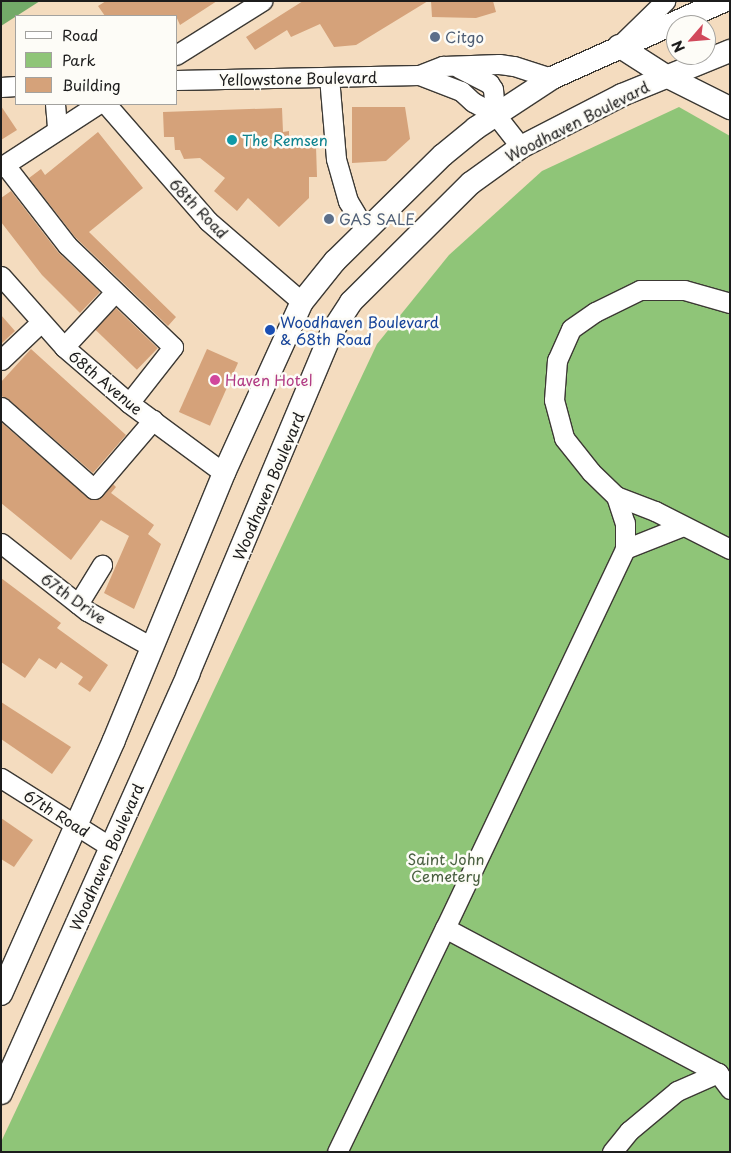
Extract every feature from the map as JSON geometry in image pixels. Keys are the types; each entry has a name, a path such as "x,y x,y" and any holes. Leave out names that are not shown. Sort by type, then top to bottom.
{"main road":[{"path":"1,994 38,916 75,824 114,740 150,646 224,473 302,302 335,261 443,155 495,114 552,78 619,46 723,1"},
{"path":"619,46 666,76 730,108"},
{"name":"Woodhaven Boulevard","path":"1,1093 112,848 331,333 351,302 464,189 521,147 666,76 730,51"}],"street":[{"path":"178,54 262,1"},
{"path":"619,46 665,1"},
{"name":"Yellowstone Boulevard","path":"419,76 442,66 514,66 552,78"},
{"path":"453,66 481,76 489,83 493,89 495,114"},
{"name":"Yellowstone Boulevard","path":"178,80 419,76 461,91 473,102 495,114 521,147"},
{"path":"329,77 336,159 348,201 366,231"},
{"path":"1,87 15,86"},
{"path":"55,105 57,129"},
{"path":"96,105 3,166 67,245 114,293 173,347 129,403"},
{"name":"68th Road","path":"107,105 208,221 302,302"},
{"name":"68th Avenue","path":"1,276 64,347 129,403 224,473"},
{"path":"730,303 684,290 640,290 595,312 571,329 557,360 554,400 564,438 590,472 616,496 730,549"},
{"path":"64,347 114,293"},
{"path":"1,360 41,322"},
{"path":"1,407 94,489 153,420"},
{"path":"337,1152 625,549 625,523 616,496"},
{"path":"625,549 683,526"},
{"name":"67th Drive","path":"1,543 78,604 150,646"},
{"path":"78,604 102,564"},
{"name":"67th Road","path":"1,778 112,848"},
{"path":"445,928 718,1073 730,1089"},
{"path":"612,1152 630,1131 677,1090 718,1073"}],"green space":[{"path":"1,1 40,1 18,15 15,15 15,17 1,26"},
{"name":"Saint John Cemetery","path":"679,107 730,136 730,1152 1,1152 1,1142 377,344 449,255 542,171"}],"building":[{"path":"106,1 217,1 180,25 178,15 104,15 98,6"},
{"path":"303,1 428,1 356,45 334,47 320,24 291,37 287,30 255,50 246,37"},
{"path":"431,1 493,1 496,12 476,18 432,17"},
{"path":"1,106 17,130 1,140"},
{"path":"352,107 405,107 410,139 386,161 352,163"},
{"path":"282,108 283,132 289,131 289,147 316,146 317,177 309,177 309,198 279,227 248,198 237,211 214,191 225,178 200,158 184,159 180,150 175,150 174,137 164,137 163,112"},
{"path":"98,132 143,188 89,232 176,317 168,326 75,237 29,178 41,169 45,175"},
{"path":"11,191 58,252 100,292 80,313 42,275 1,222 1,198"},
{"path":"116,308 158,348 137,370 95,330"},
{"path":"1,315 15,331 1,344"},
{"path":"31,349 126,435 93,473 8,399 1,396 1,382"},
{"path":"207,349 238,363 210,426 179,412"},
{"path":"1,422 87,497 98,499 113,484 116,487 111,493 154,525 148,534 161,544 134,609 104,593 129,536 101,520 71,560 1,503"},
{"path":"1,578 61,623 57,628 108,665 90,692 78,684 83,677 61,662 56,669 39,658 25,678 1,662"},
{"path":"1,702 71,747 52,774 1,739"},
{"path":"1,818 33,840 14,867 1,859"}],"place":[{"name":"Citgo","path":"435,37"},
{"name":"The Remsen","path":"232,140"},
{"name":"GAS SALE","path":"329,219"},
{"name":"Woodhaven Boulevard & 68th Road","path":"270,330"},
{"name":"Haven Hotel","path":"215,380"}]}
